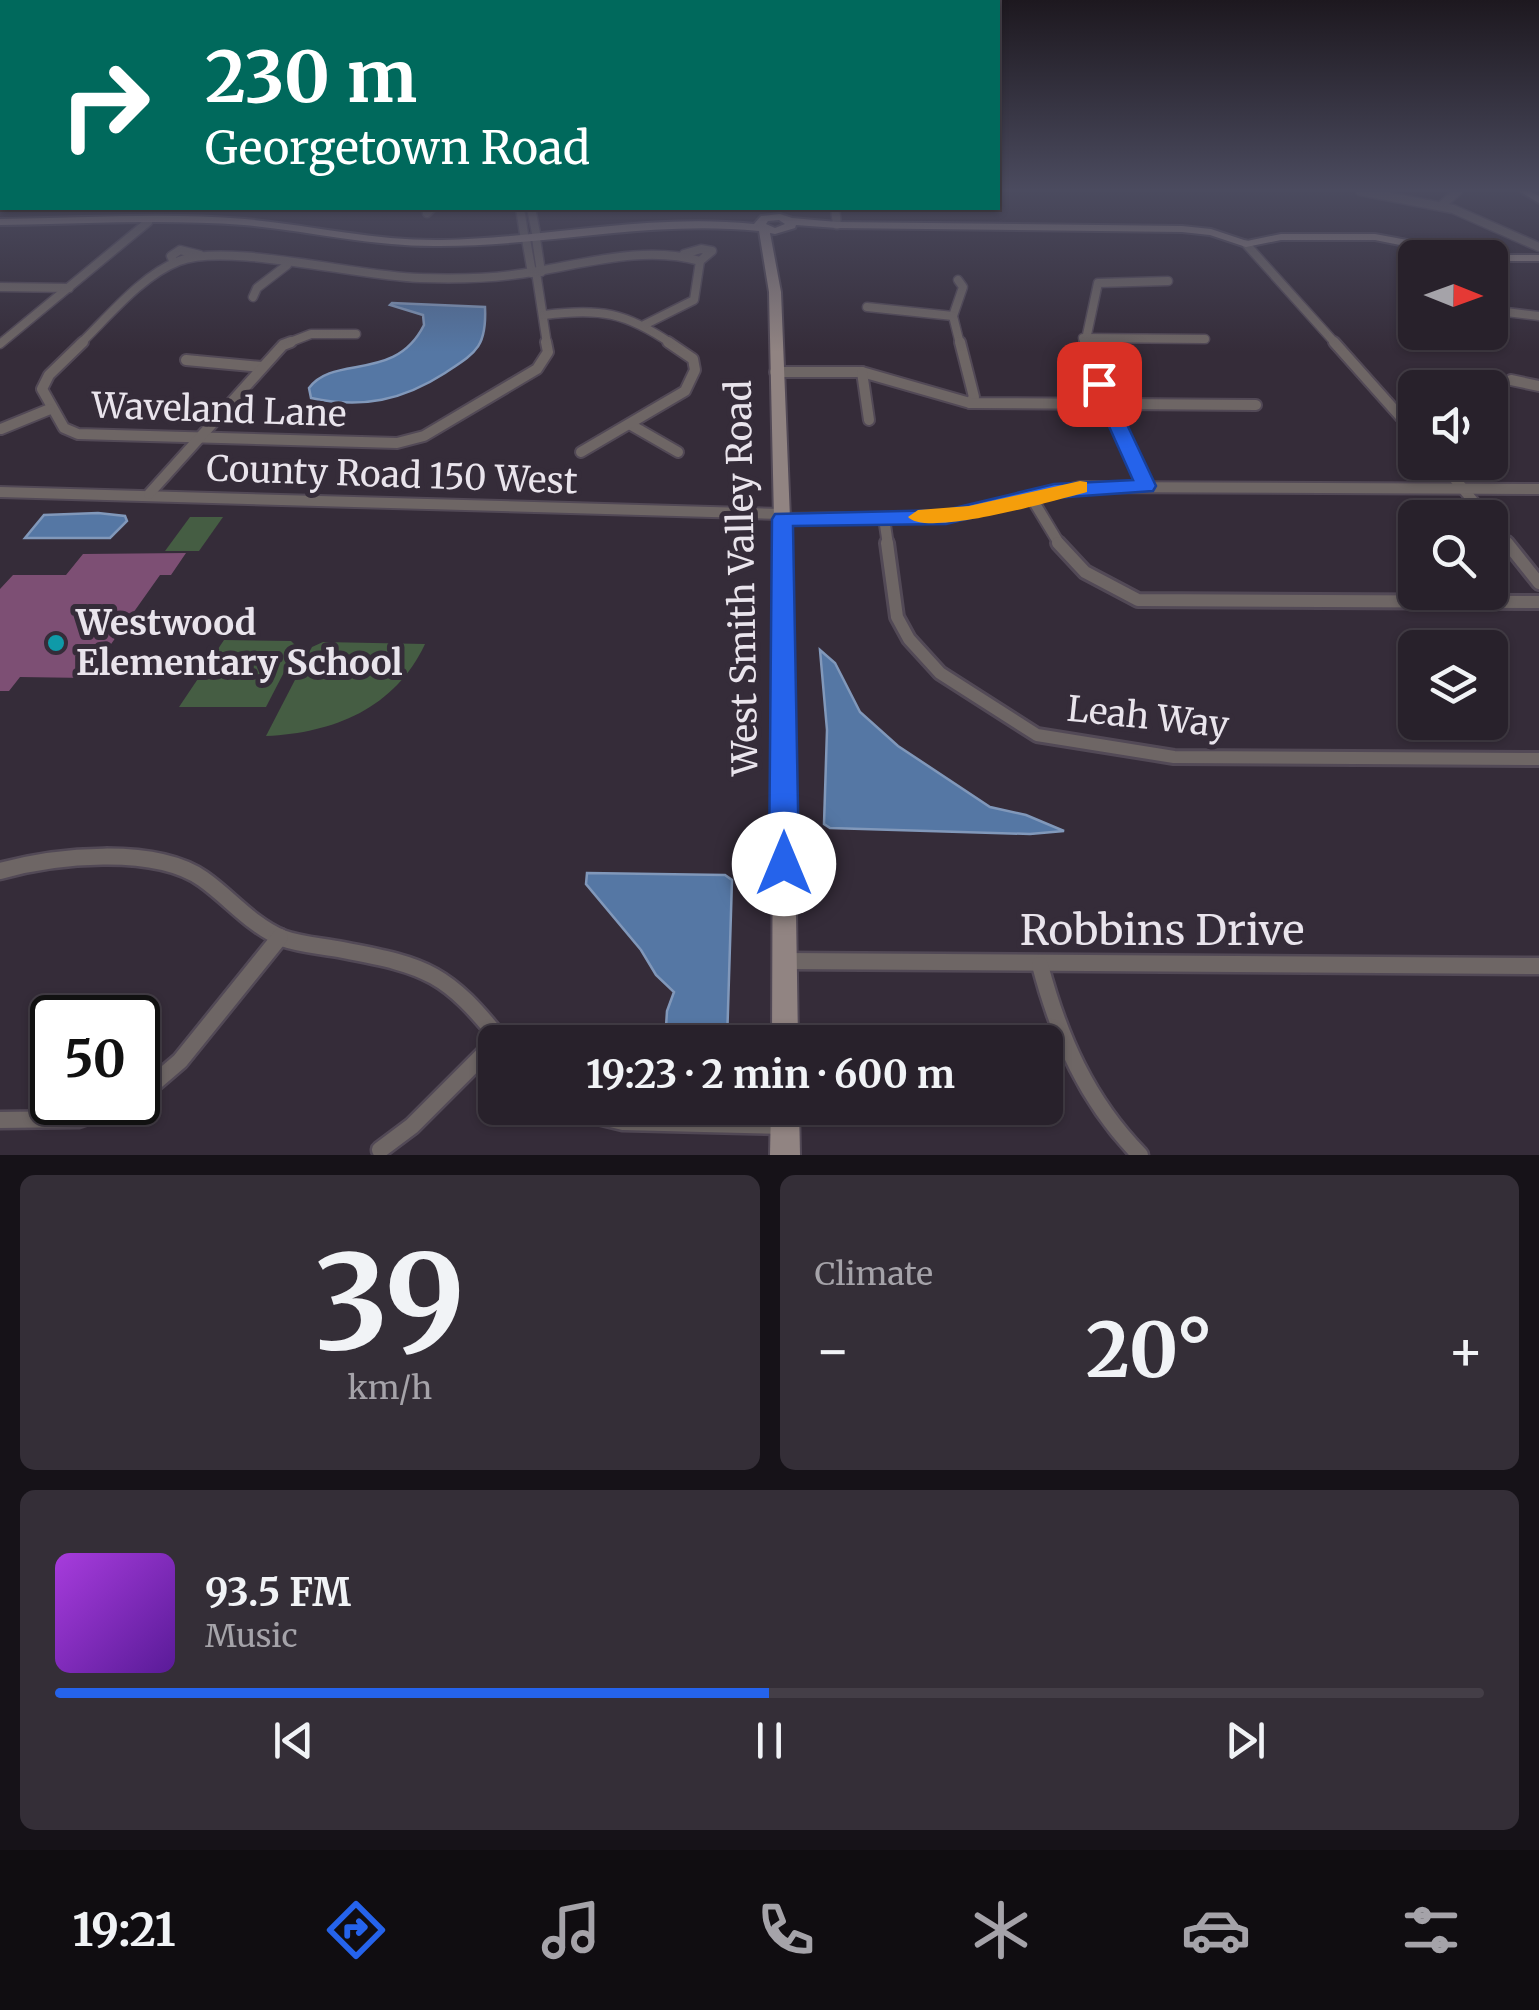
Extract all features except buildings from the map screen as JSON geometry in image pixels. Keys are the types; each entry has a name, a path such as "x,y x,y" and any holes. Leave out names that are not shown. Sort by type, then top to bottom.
{"street":[{"path":"0,344 121,245"},
{"path":"532,245 544,314 602,309 644,326 692,359 695,370 685,391 580,452"},
{"name":"West Smith Valley Road","path":"766,245 774,292 782,516 785,1025"},
{"name":"West Smith Valley Road","path":"774,292 782,272 777,245"},
{"path":"1247,245 1398,414"},
{"path":"1,428 50,409 42,389 45,378 172,263 200,255 366,275 479,278 649,253 682,253 701,248 712,251 700,261 694,300 644,326"},
{"path":"682,253 700,261"},
{"path":"1508,258 1539,258"},
{"path":"253,296 257,288 287,265"},
{"path":"958,280 963,287 953,316 974,396 970,403"},
{"path":"1146,486 1088,362 1084,338 1098,283 1168,280"},
{"path":"0,287 69,288"},
{"path":"867,307 953,316"},
{"path":"1508,312 1539,316"},
{"name":"Waveland Lane","path":"50,409 64,428 74,433 397,444 424,436 537,369 548,352 544,314"},
{"path":"149,494 262,367 296,338 356,334"},
{"path":"1084,338 1205,339"},
{"path":"186,360 262,367"},
{"path":"775,372 862,372 970,403 1256,405"},
{"path":"862,372 869,420"},
{"path":"1511,380 1539,386"},
{"path":"630,425 678,452"},
{"path":"1457,480 1473,500"},
{"name":"County Road 150 West","path":"0,492 884,518 946,517 1080,487 1539,489"},
{"path":"1031,497 1070,561 1090,579 1138,600 1539,602"},
{"name":"Leah Way","path":"884,518 895,605 910,639 940,673 1037,735 1174,757 1539,759"},
{"path":"1508,544 1539,583"},
{"path":"0,870 56,858 164,864 192,872 280,937 428,967 456,986 485,1025"},
{"path":"160,1078 180,1061 280,937"},
{"name":"Robbins Drive","path":"785,961 1539,966"},
{"path":"1040,965 1051,1011 1068,1054 1097,1101 1140,1155"},
{"path":"380,1150 412,1126 478,1062"},
{"path":"0,1120 30,1120"},
{"path":"692,1125 785,1129"}],"green space":[{"path":"190,517 223,517 199,551 165,551"},
{"path":"224,640 291,641 297,647 266,707 179,707"},
{"path":"323,642 425,644 397,685 360,713 315,729 266,736 312,647"}],"water":[{"path":"392,303 485,307 481,341 471,354 445,373 398,396 348,403 311,398 309,388 320,378 397,355 412,343 424,325 423,315"},
{"path":"44,515 125,516 127,521 110,538 25,538"},
{"path":"820,650 835,663 860,712 898,746 990,807 1026,815 1064,831 1030,834 830,828 824,824 827,730"},
{"path":"587,873 725,875 732,880 728,1025 666,1025 674,992 656,975 641,950 586,884"}],"slow traffic":[{"path":"918,517 969,513 1080,487"}],"place":[{"name":"Westwood Elementary School","path":"56,643"}],"route":[{"path":"784,864 782,519 946,517 1054,491 1146,486 1099,384"}]}
